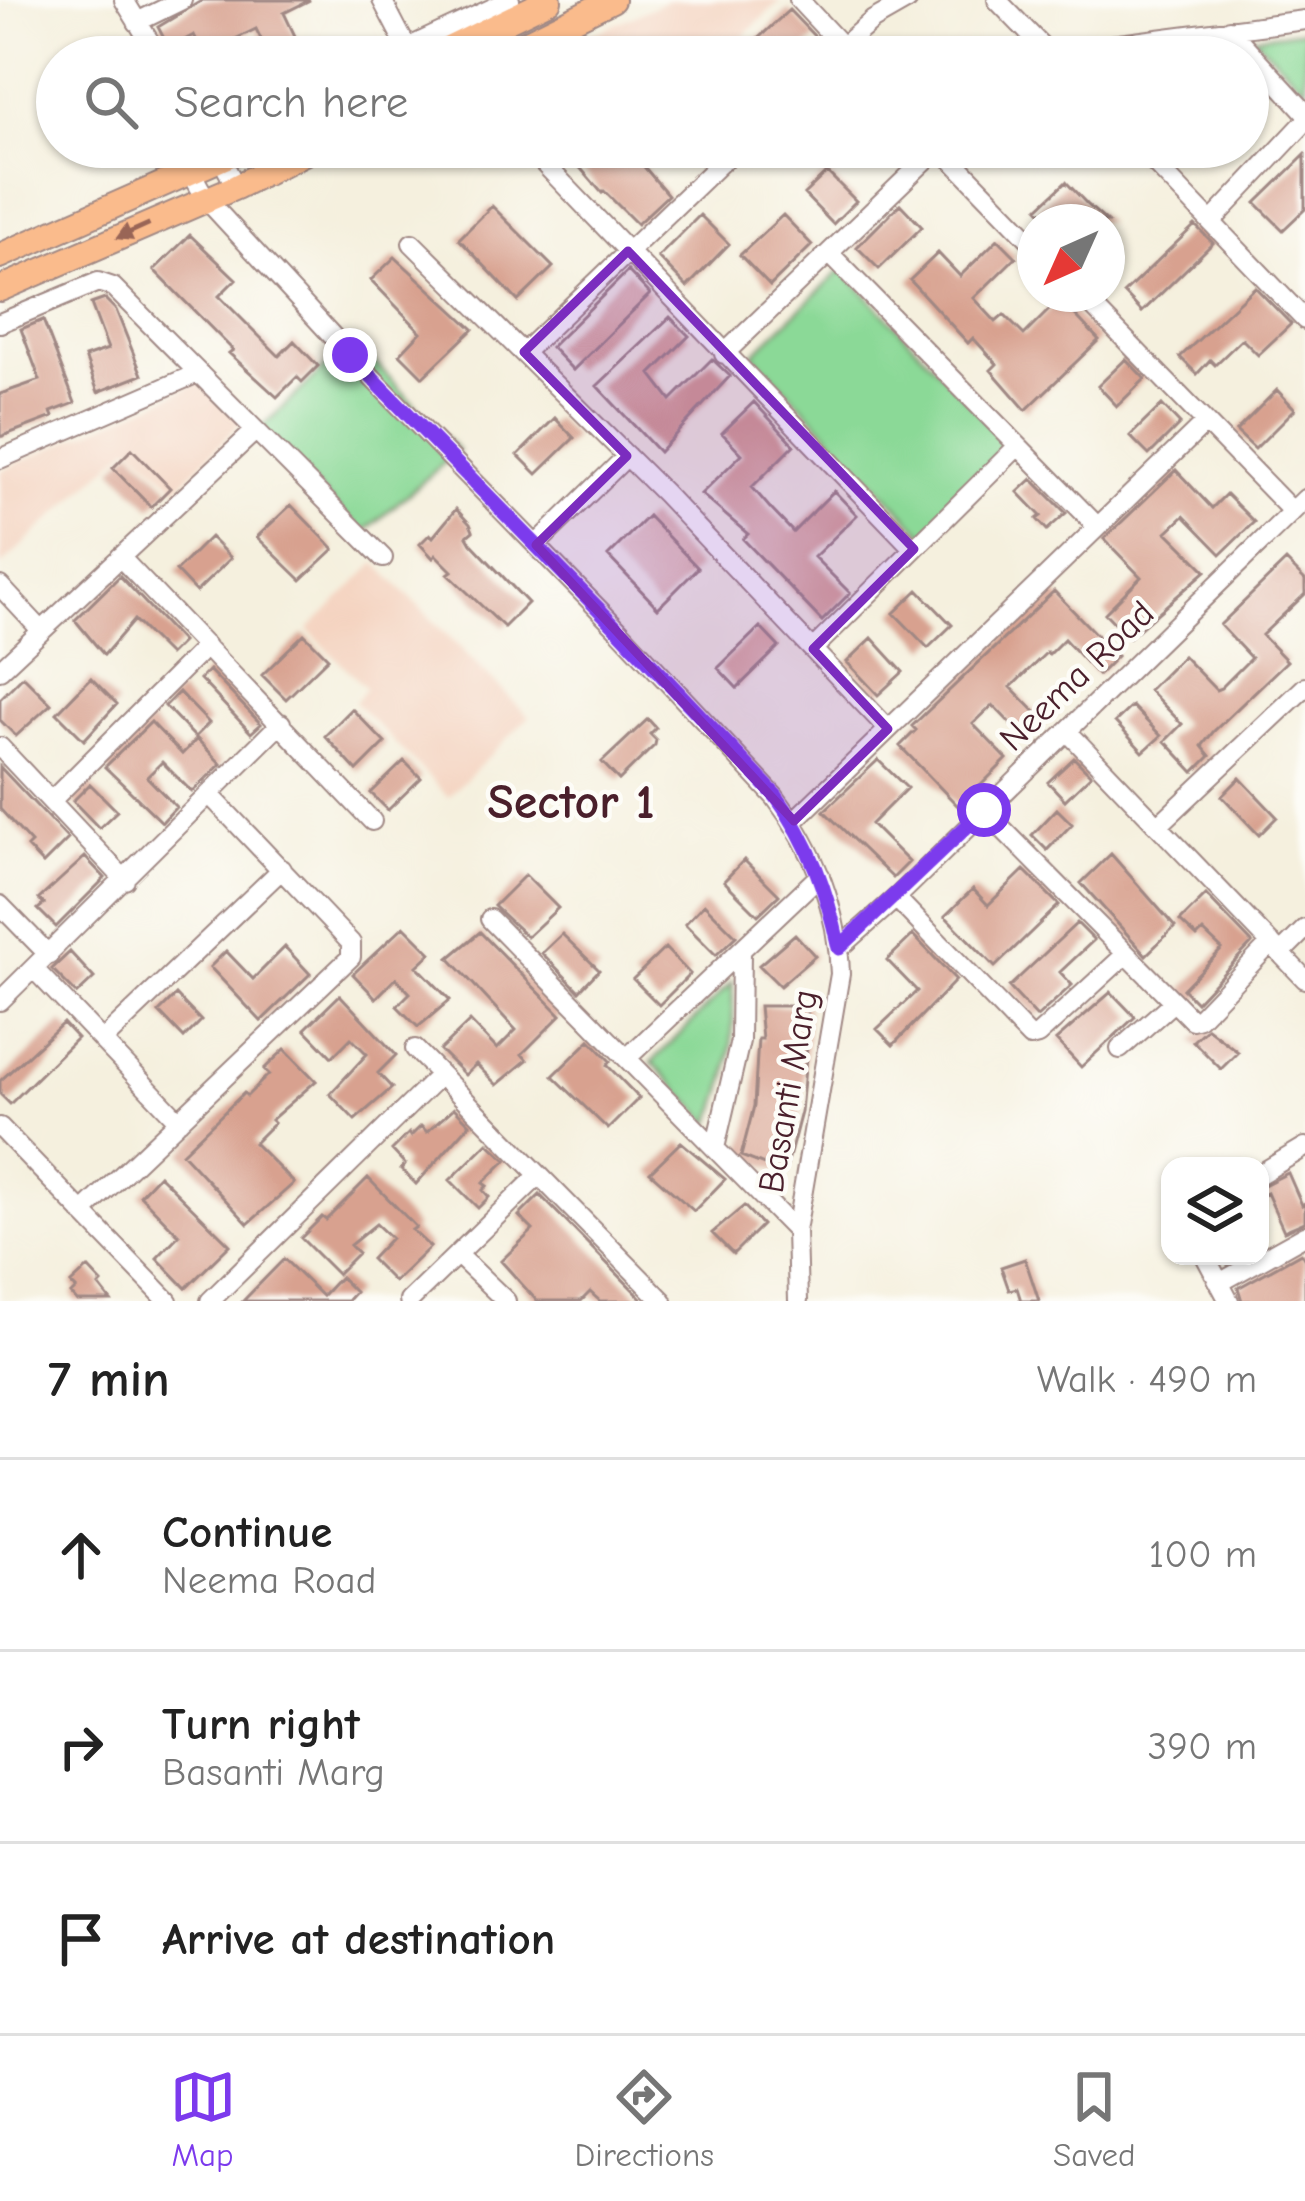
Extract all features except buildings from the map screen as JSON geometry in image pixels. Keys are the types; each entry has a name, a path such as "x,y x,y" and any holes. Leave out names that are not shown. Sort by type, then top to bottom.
{"main road":[{"path":"460,36 549,0"},
{"path":"539,36 612,0"},
{"path":"0,256 199,168"},
{"path":"0,289 274,168"}],"street":[{"path":"124,0 146,36"},
{"path":"137,22 182,0"},
{"path":"382,0 408,36"},
{"path":"448,36 510,0"},
{"path":"799,0 828,36"},
{"path":"857,36 873,20 908,0"},
{"path":"997,0 1032,36"},
{"path":"1180,36 1305,20"},
{"path":"1228,29 1234,36"},
{"path":"1269,73 1305,112"},
{"path":"1269,160 1305,122"},
{"path":"226,168 236,187"},
{"path":"547,168 914,549"},
{"path":"524,352 715,168"},
{"path":"724,354 918,168"},
{"path":"960,168 1017,226"},
{"path":"1159,168 1305,320"},
{"path":"1211,222 1262,168"},
{"name":"Basanti Marg","path":"192,174 206,199 350,355 536,544 776,796 794,821 820,875 839,948 840,974 796,1231 798,1301"},
{"path":"412,243 627,456 887,729"},
{"path":"830,254 1097,526"},
{"path":"0,323 106,282 383,558"},
{"path":"1098,312 1205,423 1299,505"},
{"path":"0,459 198,373"},
{"path":"794,821 1205,423"},
{"path":"0,670 255,431"},
{"path":"813,650 1017,447"},
{"path":"536,544 627,456"},
{"name":"Neema Road","path":"839,948 1299,505"},
{"path":"120,557 372,820"},
{"path":"0,586 41,630"},
{"path":"51,801 206,646"},
{"path":"1159,825 1305,687"},
{"path":"0,1001 281,723"},
{"path":"1067,731 1305,979"},
{"path":"0,747 125,880"},
{"path":"82,1214 351,957 351,943 210,795"},
{"path":"984,810 1188,1018 1199,1018 1276,948 1305,929"},
{"path":"102,1040 282,869"},
{"path":"627,1058 820,875"},
{"path":"896,898 1030,1037 1038,1035 1125,955"},
{"path":"0,905 102,1040 179,1120"},
{"path":"490,919 796,1231"},
{"path":"715,1148 740,1041 741,950"},
{"path":"1120,1049 1172,1003"},
{"path":"415,1049 663,1301"},
{"path":"210,1301 440,1075"},
{"path":"4,1138 168,1301"},
{"path":"1269,1169 1305,1147"},
{"path":"409,1301 538,1176"},
{"path":"1210,1265 1226,1292 1302,1243"},
{"path":"458,1254 506,1301"}],"highlighted area":[{"path":"628,251 914,549 813,649 888,729 794,821 536,545 627,456 524,352"}],"shaded area":[{"path":"668,0 781,0 744,36 590,36"},
{"path":"204,381 242,421 177,488 131,445 0,567 0,471"},
{"path":"376,563 529,717 448,797 354,702 366,688 308,630"}],"green space":[{"path":"1305,30 1305,88 1269,53 1269,36 1260,36"},
{"path":"842,269 1014,449 925,535 753,354"},
{"path":"354,340 458,451 363,533 259,430"},
{"path":"732,982 730,1054 711,1123 652,1062"}],"district":[{"name":"Sector 1","path":"571,801"}],"route":[{"path":"350,355 776,796 820,875 839,948 984,810"}]}
